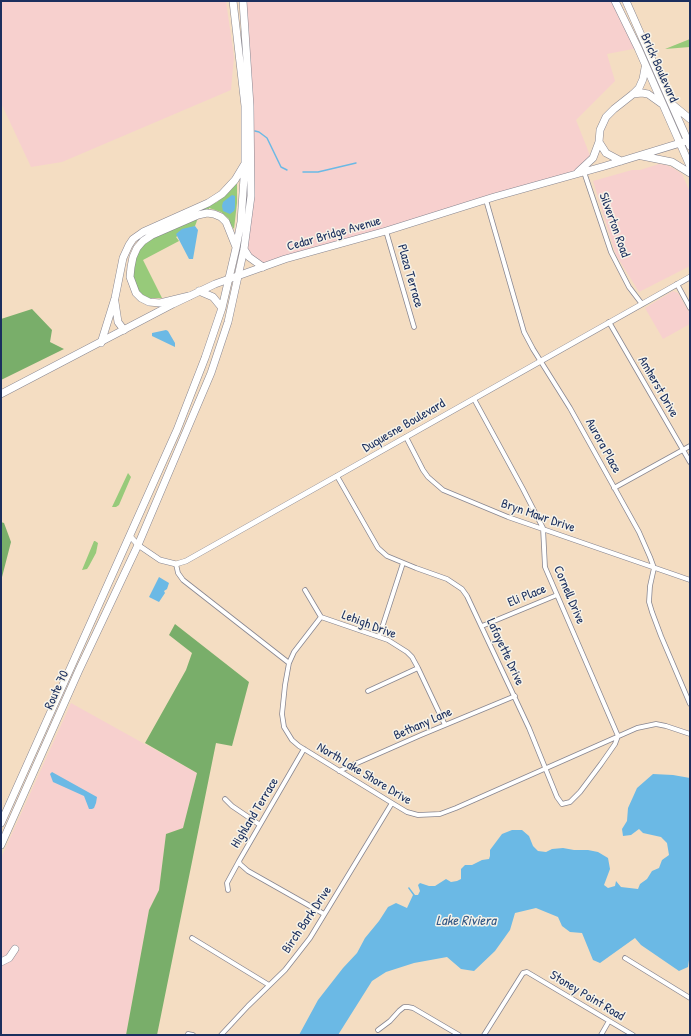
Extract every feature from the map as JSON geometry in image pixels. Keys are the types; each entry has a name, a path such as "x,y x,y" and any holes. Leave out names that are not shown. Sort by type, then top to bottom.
{"main road":[{"path":"228,279 241,222 245,163 245,106 233,1"},
{"name":"Route 70","path":"1,845 79,670 138,545 211,373 228,322 244,249 250,196 250,106 243,1"},
{"name":"Brick Boulevard","path":"615,1 690,166"},
{"name":"Brick Boulevard","path":"626,1 689,142"},
{"path":"580,173 593,158 599,142 600,130 606,117 633,94 641,84 645,66"},
{"path":"633,94 648,94 662,104"},
{"path":"672,104 690,119"},
{"path":"599,142 606,153 621,161"},
{"name":"Cedar Bridge Avenue","path":"1,394 189,296 228,279 263,267 386,232 486,200 679,143 689,142"},
{"path":"640,155 672,162 690,173"},
{"path":"101,343 114,298 123,258 133,239 143,232 208,203 219,196 229,188 245,163"},
{"path":"189,296 160,303 149,302 141,298 136,293 130,277 131,267 137,248 143,241 152,235 198,215 207,213 221,217 226,222 236,248"},
{"path":"244,249 249,257 263,267"},
{"name":"Route 70","path":"1,823 177,430 205,358 222,308 228,279"},
{"path":"199,291 213,297 222,308"},
{"path":"114,298 118,322 124,330"},
{"path":"1,962 9,958 15,949"}],"street":[{"name":"Silverton Road","path":"580,173 611,252 629,287 642,304"},
{"name":"Aurora Place","path":"486,200 524,332 540,361 570,408 639,532 654,568"},
{"name":"Plaza Terrace","path":"386,232 414,327"},
{"name":"Duquesne Boulevard","path":"176,564 186,561 690,277"},
{"path":"677,284 690,308"},
{"name":"Amherst Drive","path":"609,322 690,462"},
{"name":"Cornell Drive","path":"474,399 543,528 545,567 618,736"},
{"name":"Bryn Mawr Drive","path":"406,437 423,470 428,477 443,490 508,517 690,580"},
{"path":"614,488 690,446"},
{"name":"Lafayette Drive","path":"337,476 378,548 387,556 447,579 462,589 467,596 515,696 560,802 565,804 570,802 580,792 615,744 618,736"},
{"path":"130,536 138,545 160,560 176,564 178,573 183,580 289,663"},
{"path":"379,637 403,563"},
{"path":"654,568 650,586 649,602 690,704"},
{"path":"305,590 321,617"},
{"name":"Eli Place","path":"482,626 557,595"},
{"name":"Lehigh Drive","path":"289,663 294,652 321,617 388,640 412,657 445,725"},
{"name":"North Lake Shore Drive","path":"289,663 284,685 282,714 284,727 292,740 304,750 392,803 418,815 440,814 456,808 637,728 656,724 690,734"},
{"path":"368,691 418,668"},
{"name":"Bethany Lane","path":"339,771 515,696"},
{"name":"Highland Terrace","path":"304,750 239,861 240,864 248,871 324,914"},
{"path":"225,799 232,806 260,825"},
{"name":"Birch Bark Drive","path":"221,1035 296,957 310,938 392,803"},
{"path":"228,890 227,883 239,861"},
{"path":"192,938 269,985"},
{"path":"625,958 690,998"},
{"name":"Stoney Point Road","path":"484,1035 523,973 527,972 633,1035"},
{"path":"378,1030 390,1021 404,1007 408,1007 414,1008 459,1035"},
{"path":"601,1035 609,1022"}],"shaded area":[{"path":"1,1 226,1 234,57 231,90 62,162 31,167 1,103"},
{"path":"243,1 615,1 638,48 607,54 615,81 576,120 591,158 573,175 263,267 244,249 251,196"},
{"path":"659,164 673,168 682,174 690,192 690,266 639,292 616,255 593,181"},
{"path":"673,291 678,293 690,314 690,324 663,339 645,308"},
{"path":"71,703 197,773 183,828 166,834 159,890 149,910 126,1035 1,1035 1,858"}],"green space":[{"path":"690,39 690,47 665,49"},
{"path":"237,183 237,203 234,229 228,221 229,219 221,212 209,208 209,211 164,227 217,202"},
{"path":"198,218 195,226 176,237 179,241 143,260 162,298 152,298 151,300 146,298 138,291 134,278 133,271 139,251 153,238"},
{"path":"32,309 52,330 50,342 64,349 1,380 1,319"},
{"path":"128,473 131,477 119,505 112,507"},
{"path":"1,522 4,523 11,542 1,581"},
{"path":"94,541 98,543 96,553 87,569 82,570"},
{"path":"175,624 249,682 232,746 216,743 157,1035 126,1035 149,910 159,890 166,834 183,828 197,773 145,743 186,670 192,653 169,635"}],"water":[{"path":"232,195 235,196 235,208 230,214 223,211 222,206 223,202"},
{"path":"195,226 198,230 193,259 189,259 176,234 182,229"},
{"path":"166,330 175,343 175,347 152,336 152,333"},
{"path":"159,577 169,583 159,602 149,597"},
{"path":"52,772 97,797 94,808 89,809 84,796 53,782 50,774"},
{"name":"Lake Riviera","path":"653,774 690,778 690,953 688,967 679,971 641,945 635,938 600,963 593,960 582,933 570,932 562,926 558,917 536,908 515,913 510,930 495,951 474,971 461,969 447,957 414,963 386,972 372,981 338,1035 299,1035 318,1000 357,953 365,938 388,907 396,903 407,908 413,895 408,888 409,887 415,895 418,895 420,891 418,885 420,883 435,886 446,879 451,882 461,879 461,869 465,865 472,865 482,860 489,859 490,850 502,834 512,830 522,830 529,836 533,846 538,851 546,852 552,849 563,848 598,852 608,858 610,869 604,885 608,888 615,886 616,881 621,887 638,889 640,884 647,879 652,871 659,868 662,860 669,855 667,843 661,837 643,833 639,829 631,835 623,836 622,829 627,821 628,808 637,788"}],"waterway":[{"path":"255,131 267,138 281,167 287,170"},
{"path":"303,172 318,172 356,163"}]}
